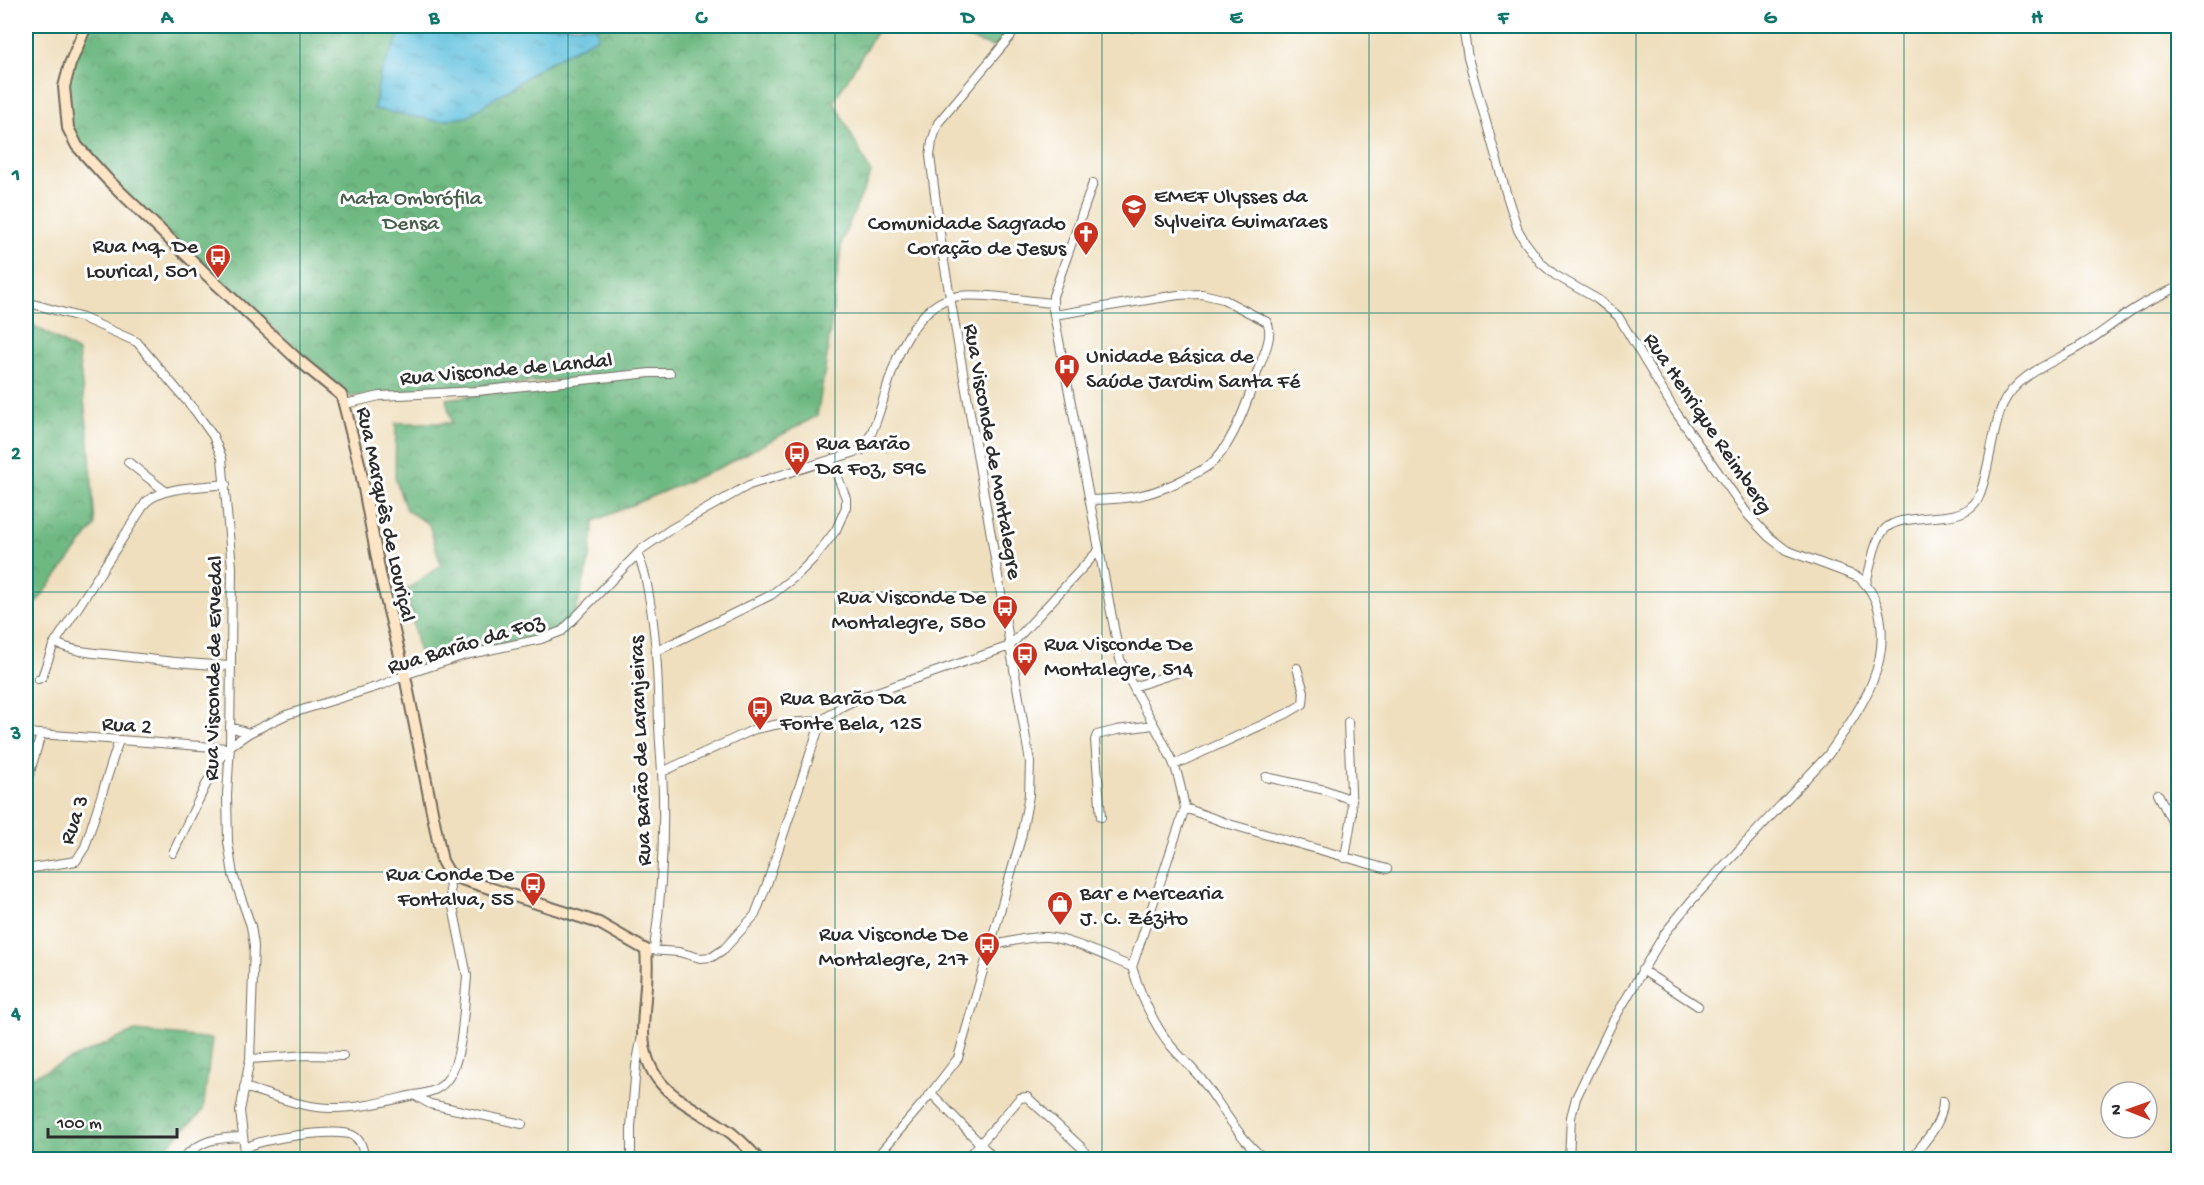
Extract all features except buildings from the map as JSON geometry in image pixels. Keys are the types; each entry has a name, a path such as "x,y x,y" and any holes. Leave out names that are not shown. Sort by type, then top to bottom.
{"main road":[{"name":"Rua Marquês de Louriçal","path":"86,26 70,64 64,87 68,128 77,146 108,180 207,275 287,350 341,395 345,404 380,574 405,676 432,820 442,861 449,873"},
{"path":"449,873 501,893 598,923 650,950"},
{"name":"Rua Barão de Laranjeiras","path":"643,1034 650,950"},
{"path":"643,1034 650,1065 660,1083 679,1100 722,1126 743,1142 759,1160"}],"street":[{"name":"Rua Visconde de Montalegre","path":"874,1160 958,1058 1021,838 1031,781 1030,762 951,298 930,156 934,132 947,112 1019,26"},
{"path":"1115,26 1129,28 1143,26"},
{"name":"Rua Henrique Reimberg","path":"1463,26 1470,66 1512,216 1529,247 1555,275 1597,299 1618,316 1676,411 1749,516 1768,536 1786,550 1835,567 1858,577 1866,584"},
{"path":"1093,183 1052,303 1120,659 1132,687 1174,765 1181,785 1185,808 1132,968 1142,999 1152,1019 1171,1046 1204,1082 1231,1124 1266,1160"},
{"path":"1569,1160 1571,1117 1575,1098 1612,1023 1642,970 1675,921 1828,755 1849,724 1873,681 1881,649 1881,622 1874,598 1866,584 1883,528 1899,520 1953,515 1967,510 1976,503 1981,491 1997,420 2003,403 2012,389 2135,308 2178,287"},
{"path":"1054,315 1165,297 1202,294 1237,305 1267,322 1270,327 1267,343 1244,410 1214,461 1179,482 1150,494 1132,498 1091,500"},
{"path":"951,298 969,296 1052,303"},
{"name":"Rua Barão da Foz","path":"173,853 206,780 228,746 249,733 286,715 465,656 556,634 562,631 637,554 671,529 748,484 862,450 870,437 906,337 928,313 940,303 951,298"},
{"name":"Rua Visconde de Ervedal","path":"26,302 83,318 131,338 144,348 196,412 213,436 222,458 232,567 228,849 233,876 248,915 254,946 250,1059 240,1111 246,1160"},
{"name":"Rua Visconde de Landal","path":"345,404 380,396 477,391 650,373 670,373"},
{"path":"657,651 732,615 785,585 815,557 836,530 844,515 846,502 831,460"},
{"path":"128,462 165,491"},
{"path":"38,679 42,677 56,643 146,501 165,491 226,484"},
{"path":"662,772 755,729 784,723 821,721 841,707 862,697 1010,646 1098,551"},
{"name":"Rua Barão de Laranjeiras","path":"637,554 646,581 657,651 662,772 663,854 660,902 650,950"},
{"path":"56,643 90,652 164,662 230,666"},
{"path":"1174,765 1304,704 1305,699 1297,668"},
{"path":"1132,687 1188,669"},
{"path":"650,950 712,957 724,949 754,915 767,884 821,721"},
{"path":"1344,858 1350,836 1352,800 1348,722"},
{"path":"1101,817 1095,740 1097,735 1154,725"},
{"path":"230,727 249,733"},
{"name":"Rua 2","path":"26,733 228,746"},
{"path":"26,786 41,734"},
{"name":"Rua 3","path":"26,869 71,862 79,858 85,847 118,740"},
{"path":"1266,777 1325,790 1352,800"},
{"path":"2158,794 2178,833"},
{"path":"1185,808 1229,824 1387,869"},
{"path":"244,1087 296,1102 328,1108 360,1106 428,1093 443,1084 452,1071 458,1053 466,976 450,892 449,873"},
{"path":"991,946 1025,938 1048,937 1132,968"},
{"path":"1642,970 1698,1006"},
{"name":"Rua Barão de Laranjeiras","path":"631,1160 636,1066 643,1034"},
{"path":"250,1059 343,1056"},
{"path":"931,1093 996,1160"},
{"path":"414,1095 430,1104 522,1124"},
{"path":"966,1160 1020,1098 1027,1097 1083,1149 1088,1160"},
{"path":"1910,1160 1939,1120 1943,1112 1943,1101"},
{"path":"245,1149 252,1143 283,1137 342,1132 359,1140 365,1160"},
{"path":"181,1160 192,1149 208,1140 243,1137"}],"green space":[{"name":"Mata Ombrófila Densa","path":"87,26 880,26 834,101 871,173 842,240 817,416 721,467 594,521 590,558 575,614 559,631 491,646 422,667 406,590 441,565 429,524 406,510 395,478 396,423 452,423 446,399 650,373 340,397 262,316 92,167 71,138 67,75"},
{"path":"932,26 1016,26 999,49"},
{"path":"33,325 78,352 89,441 95,526 26,616 26,339"},
{"path":"135,1031 212,1039 203,1111 154,1159 26,1159 26,1079"}],"water":[{"path":"404,26 597,26 598,37 544,65 467,117 437,121 374,109 380,74"}],"place":[{"name":"EMEF Ulysses da Sylveira Guimaraes","path":"1134,230"},
{"name":"Comunidade Sagrado Coração de Jesus","path":"1086,257"},
{"name":"Rua Mq. De Lourical, 501","path":"218,280"},
{"name":"Unidade Básica de Saúde Jardim Santa Fé","path":"1067,390"},
{"name":"Rua Barão Da Foz, 596","path":"797,477"},
{"name":"Rua Visconde De Montalegre, 580","path":"1005,631"},
{"name":"Rua Visconde De Montalegre, 514","path":"1025,678"},
{"name":"Rua Barão Da Fonte Bela, 125","path":"760,732"},
{"name":"Rua Conde De Fontalva, 55","path":"533,908"},
{"name":"Bar e Mercearia J. C. Zézito","path":"1060,927"},
{"name":"Rua Visconde De Montalegre, 217","path":"987,968"}]}
